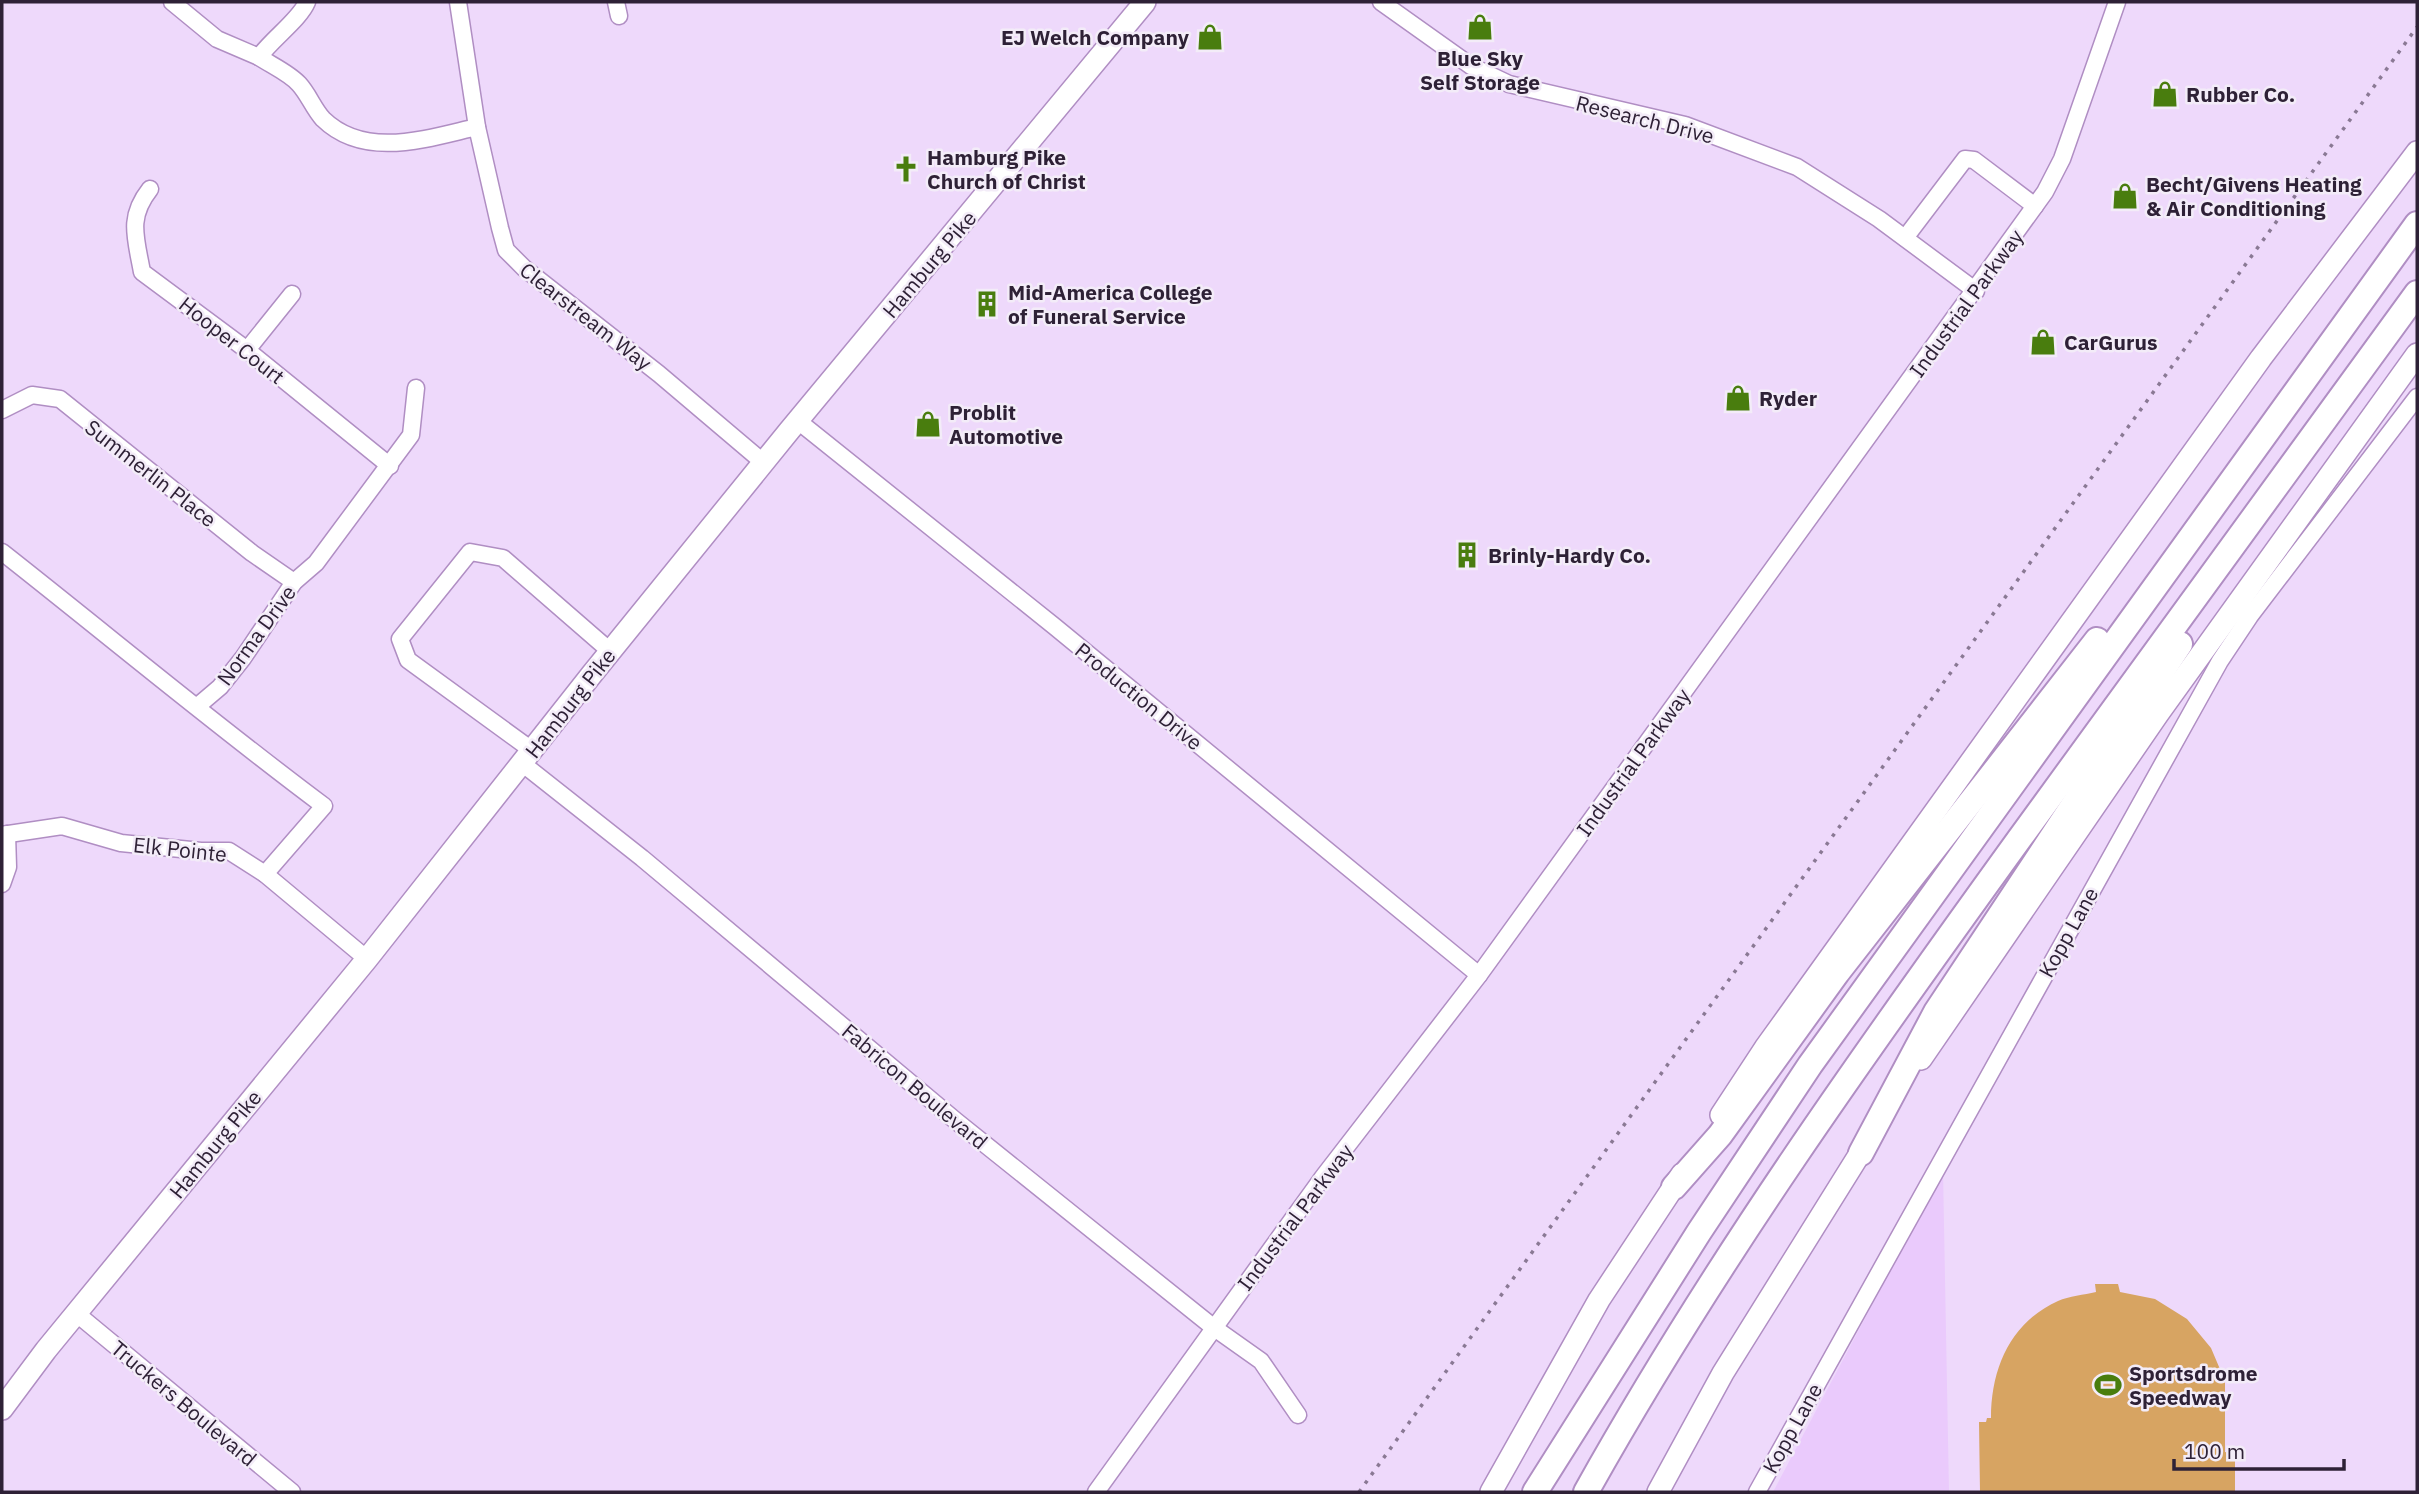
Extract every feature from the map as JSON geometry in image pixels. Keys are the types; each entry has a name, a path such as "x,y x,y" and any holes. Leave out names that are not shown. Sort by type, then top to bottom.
{"highway":[{"path":"1535,1492 1699,1232 1810,1065 2417,223"},
{"path":"1586,1492 1635,1404 1751,1219 1906,995 2417,293"},
{"path":"1861,1153 1936,1012 2179,646 2193,599"},
{"path":"1674,1187 1720,1135 1838,973 2101,636 2137,611"}],"main road":[{"name":"Hamburg Pike","path":"2,1409 367,958 610,651 1145,2"},
{"path":"1491,1492 1599,1300 1813,980 2253,370 2417,152"},
{"path":"1658,1492 1723,1373 1861,1153 2158,714 2417,354"}],"street":[{"path":"172,2 218,39 259,57 297,82 325,121 365,141 389,144 409,142 477,127"},
{"path":"259,57 279,32 302,12 307,2"},
{"name":"Clearstream Way","path":"458,2 477,127 506,250 524,268 659,374 764,463"},
{"name":"Research Drive","path":"1381,2 1471,66 1509,84 1685,125 1797,167 1905,237 1976,291"},
{"name":"Industrial Parkway","path":"1096,1492 1213,1327 1479,975 2035,206 2062,159 2117,2"},
{"path":"1905,237 1965,159 1974,160 2035,206"},
{"name":"Hooper Court","path":"150,189 138,204 133,226 142,272 247,350 390,466"},
{"path":"247,350 292,294"},
{"name":"Norma Drive","path":"201,708 200,704 220,687 243,658 294,582 316,563 411,435 416,388"},
{"name":"Summerlin Place","path":"2,410 32,395 60,399 252,553 294,582"},
{"name":"Kopp Lane","path":"1757,1492 2220,661 2250,616 2417,397"},
{"name":"Production Drive","path":"798,421 1054,626 1479,975"},
{"path":"2,552 201,708 242,746 324,806 265,874"},
{"name":"Fabricon Boulevard","path":"610,651 503,558 470,552 400,639 408,660 528,757 642,858 956,1121 1213,1327 1261,1361 1298,1415"},
{"name":"Elk Pointe","path":"4,835 62,826 121,843 229,851 265,874 367,958"},
{"path":"2,884 8,867 4,835"},
{"name":"Truckers Boulevard","path":"77,1314 292,1492"}],"shaded area":[{"path":"1943,1171 1949,1492 1773,1492"},
{"name":"Sportsdrome Speedway","path":"2095,1284 2118,1284 2120,1292 2155,1299 2187,1319 2211,1348 2225,1381 2225,1452 2235,1454 2235,1492 1980,1492 1979,1422 1986,1422 1987,1418 1991,1418 1995,1382 2007,1349 2016,1334 2042,1310 2062,1299 2096,1292"}],"railway":[{"path":"1359,1492 2417,27"}],"place":[{"name":"Blue Sky Self Storage","path":"1480,27"},
{"name":"EJ Welch Company","path":"1210,37"},
{"name":"Rubber Co.","path":"2165,94"},
{"name":"Hamburg Pike Church of Christ","path":"906,169"},
{"name":"Becht/Givens Heating & Air Conditioning","path":"2125,196"},
{"name":"Mid-America College of Funeral Service","path":"987,304"},
{"name":"CarGurus","path":"2043,342"},
{"name":"Ryder","path":"1738,398"},
{"name":"Problit Automotive","path":"928,424"},
{"name":"Brinly-Hardy Co.","path":"1467,555"},
{"name":"Sportsdrome Speedway","path":"2108,1385"}]}
